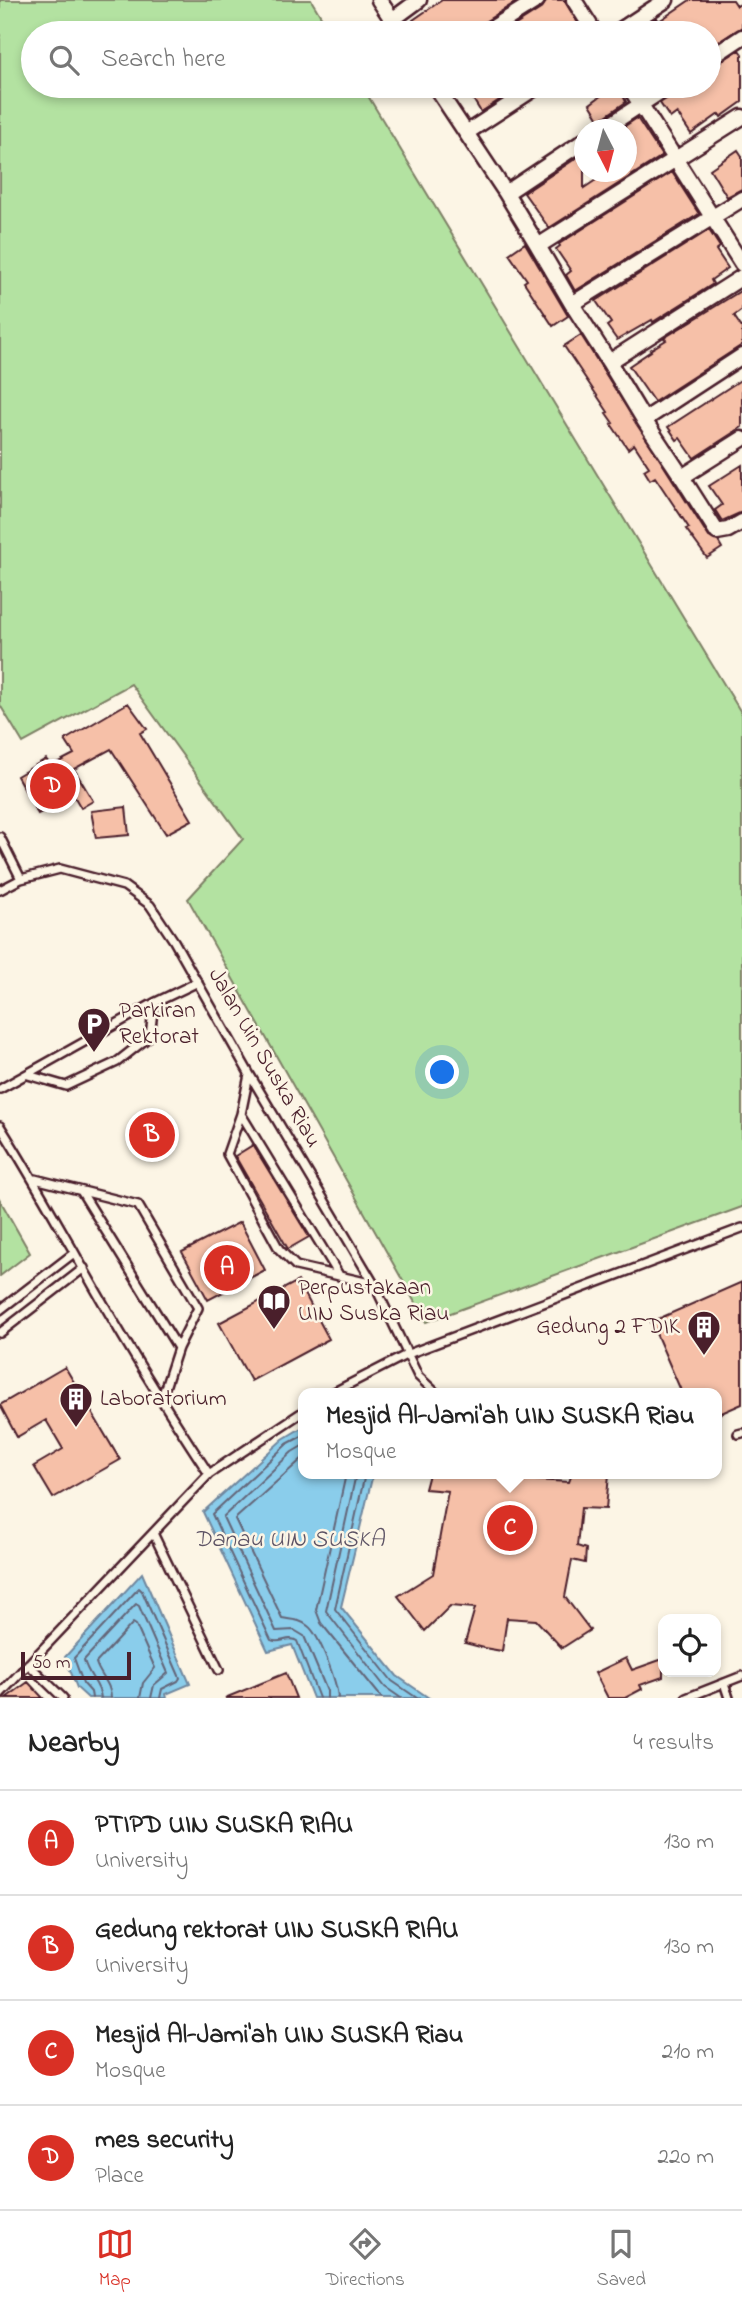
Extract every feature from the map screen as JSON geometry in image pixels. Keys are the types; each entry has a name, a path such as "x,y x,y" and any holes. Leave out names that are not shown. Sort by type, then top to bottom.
{"street":[{"path":"379,0 392,20 419,0"},
{"path":"504,21 537,0"},
{"path":"574,0 587,21"},
{"path":"634,21 666,0"},
{"path":"721,51 742,37"},
{"path":"443,98 506,193 644,420 718,531 728,530 742,522"},
{"path":"466,133 520,98"},
{"path":"636,98 742,264"},
{"path":"618,119 650,98"},
{"path":"538,246 742,117"},
{"path":"506,193 574,148"},
{"path":"572,303 742,199"},
{"path":"609,362 742,277"},
{"path":"644,420 742,356"},
{"path":"682,477 742,439"}],"lane":[{"path":"0,837 21,879"},
{"name":"Jalan Uin Suska Riau","path":"0,890 21,879 60,869 124,886 150,905 198,982 374,1284 418,1376 431,1388"},
{"path":"0,1089 154,1003 198,982"},
{"path":"29,1075 66,1086 117,1062 150,1036 154,1003"},
{"path":"250,1075 241,1114 227,1154 279,1249 296,1266 374,1284"},
{"path":"241,1114 339,1275"},
{"path":"0,1126 161,1400 209,1474"},
{"path":"34,1180 138,1205 198,1308 178,1348 161,1400"},
{"path":"81,1191 178,1348"},
{"path":"342,1388 408,1354 742,1228"},
{"path":"0,1310 74,1252"},
{"path":"0,1333 83,1268"},
{"path":"0,1693 209,1474 298,1414"},
{"path":"153,1533 219,1670"},
{"path":"28,1664 63,1698"},
{"path":"686,1698 742,1676"},
{"path":"724,1683 729,1698"}],"green space":[{"path":"0,0 311,0 324,21 21,21 21,98 369,98 742,714 742,1207 426,1322 188,899 243,839 131,684 23,743 0,705"},
{"path":"0,1200 30,1253 0,1276"}],"water":[{"name":"Danau UIN SUSKA","path":"298,1430 298,1479 372,1479 341,1607 397,1676 429,1698 313,1698 292,1645 268,1651 203,1512 283,1439"},
{"name":"Danau UIN SUSKA","path":"142,1573 190,1684 166,1694 167,1698 88,1698 77,1688 65,1657"}],"building":[{"path":"442,0 519,0 486,21 413,20"},
{"path":"547,0 564,0 577,21 522,21 542,8"},
{"path":"690,0 733,0 737,6 742,3 742,27 721,40 721,21 659,21"},
{"path":"739,50 742,54 742,102 691,134 677,113 670,118 660,103 668,98 721,98 721,61"},
{"path":"472,98 503,98 481,112"},
{"path":"598,98 624,98 626,102 599,119 590,104"},
{"path":"637,118 662,156 637,172 637,119"},
{"path":"738,150 742,156 742,189 727,197 710,169"},
{"path":"574,160 574,182 584,182 584,188 593,182 621,182 549,228 524,193"},
{"path":"672,172 699,214 575,291 566,275 571,271 556,249 559,244"},
{"path":"709,230 720,247 716,250 728,268 711,280 713,284 653,322 652,320 617,340 607,326 611,323 596,301"},
{"path":"525,243 568,316 553,326 509,254"},
{"path":"742,290 742,310 734,316 742,328 742,345 654,402 629,366 666,340 664,338"},
{"path":"581,335 709,537 718,541 722,548 707,558 655,477 650,480 644,470 649,467 634,444 628,449 611,424 613,423 606,413 608,412 564,346"},
{"path":"742,379 742,427 694,458 680,438 677,440 668,427"},
{"path":"742,465 742,512 722,521 715,510 722,505 709,486"},
{"path":"128,703 147,729 140,733 192,820 166,834 111,749 74,769 93,801 81,808 74,796 38,814 17,776 46,759 51,766 74,754 65,740"},
{"path":"126,807 129,835 96,838 91,811"},
{"path":"253,1145 309,1237 288,1249 235,1156"},
{"path":"240,1222 265,1270 208,1300 182,1252"},
{"name":"Perpustakaan UIN Suska Riau","path":"298,1281 329,1339 251,1381 219,1323"},
{"name":"Gedung 2 FDIK","path":"742,1282 742,1404 722,1413 722,1388 680,1388 651,1322"},
{"name":"Laboratorium","path":"65,1367 120,1460 53,1498 34,1466 63,1449 46,1420 17,1437 0,1405"},
{"path":"428,1479 536,1479 569,1482 570,1479 609,1479 606,1509 581,1508 577,1546 586,1549 585,1563 572,1560 565,1597 590,1630 562,1648 536,1620 507,1618 502,1651 484,1648 465,1643 475,1608 450,1606 425,1631 398,1596 433,1574 448,1491 425,1489"},
{"path":"626,1658 632,1670 658,1661 658,1677 663,1677 640,1685 642,1689 625,1698 608,1698 595,1673"},
{"path":"286,1673 296,1698 225,1698"},
{"path":"28,1682 43,1698 6,1698"}],"place":[{"name":"mes security","path":"53,786"},
{"name":"Parkiran Rektorat","path":"94,1054"},
{"name":"Gedung rektorat UIN SUSKA RIAU","path":"152,1135"},
{"name":"PTIPD UIN SUSKA RIAU","path":"227,1268"},
{"name":"Perpustakaan UIN Suska Riau","path":"274,1331"},
{"name":"Gedung 2 FDIK","path":"704,1357"},
{"name":"Laboratorium","path":"76,1429"},
{"name":"Mesjid Al-Jami'ah UIN SUSKA Riau","path":"510,1528"}]}
